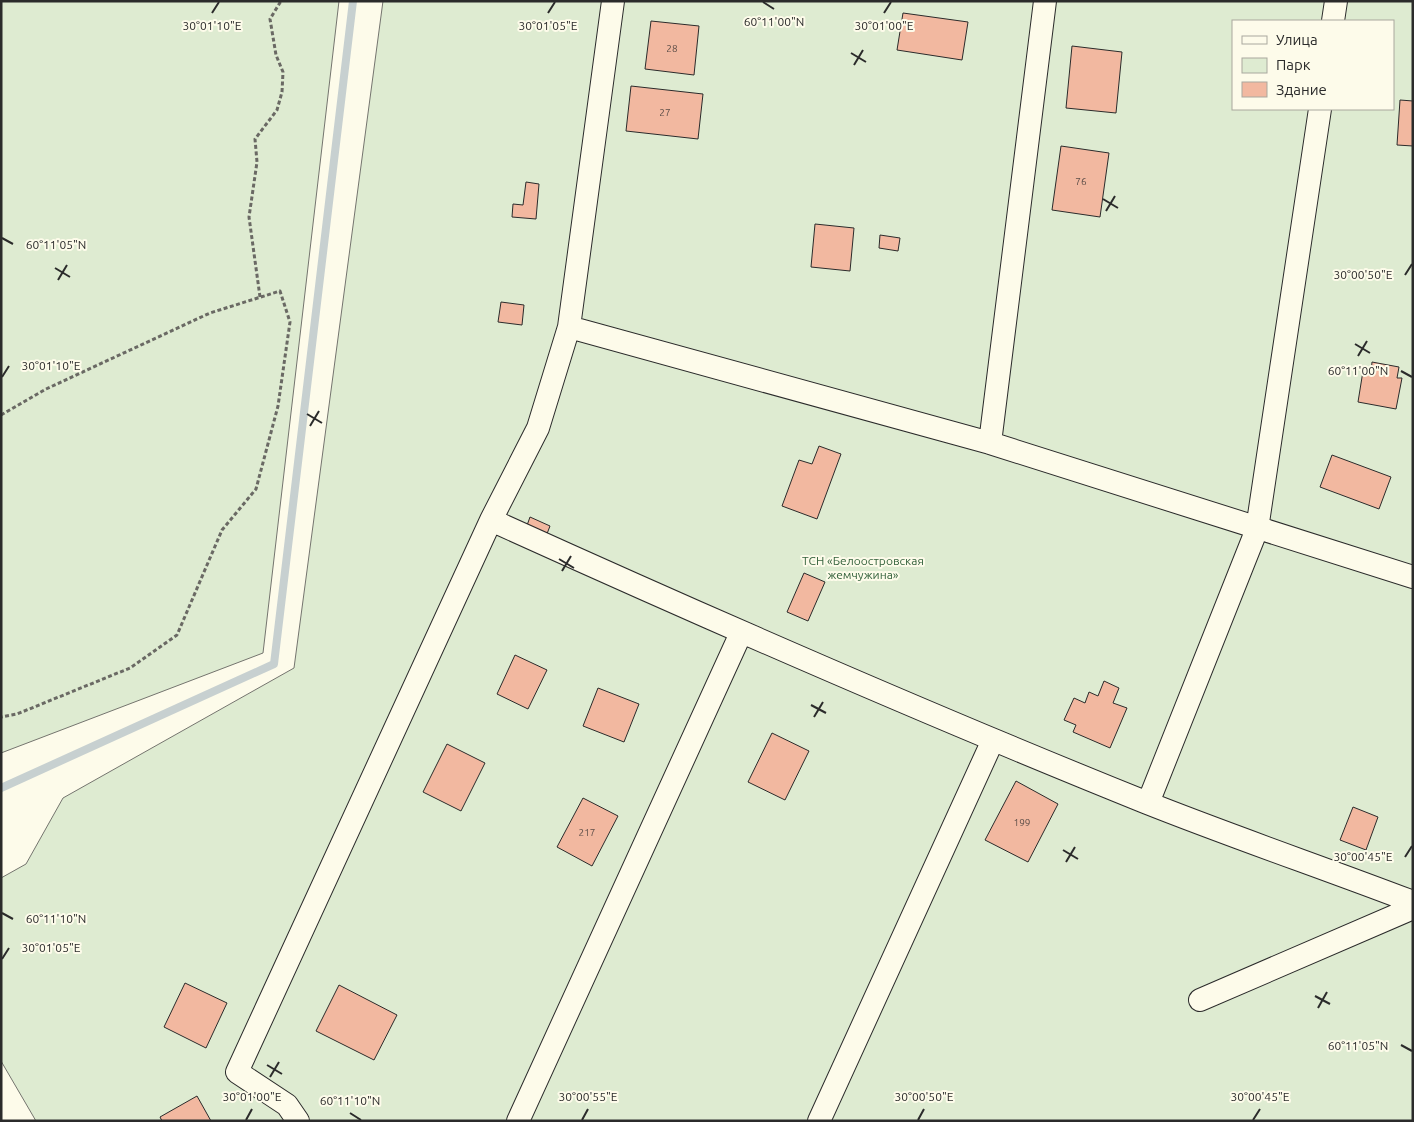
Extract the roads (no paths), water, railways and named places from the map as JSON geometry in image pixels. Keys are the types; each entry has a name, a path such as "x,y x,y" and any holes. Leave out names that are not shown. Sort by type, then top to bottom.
{"street":[{"path":"298,1121 287,1105 237,1072 491,520 538,428 569,327 613,1"},
{"path":"990,443 1045,1"},
{"path":"1333,20 1336,1"},
{"path":"1148,803 1257,529 1320,110"},
{"path":"569,327 990,443 1413,577"},
{"path":"491,520 741,633 993,740 1148,803 1413,902"},
{"path":"518,1121 741,633"},
{"path":"819,1121 993,740"},
{"path":"1200,1000 1413,908"}],"waterway":[{"path":"1,788 274,664 353,1"}],"park label":[{"name":"ТСН «Белоостровская жемчужина»","path":"863,568"}]}
